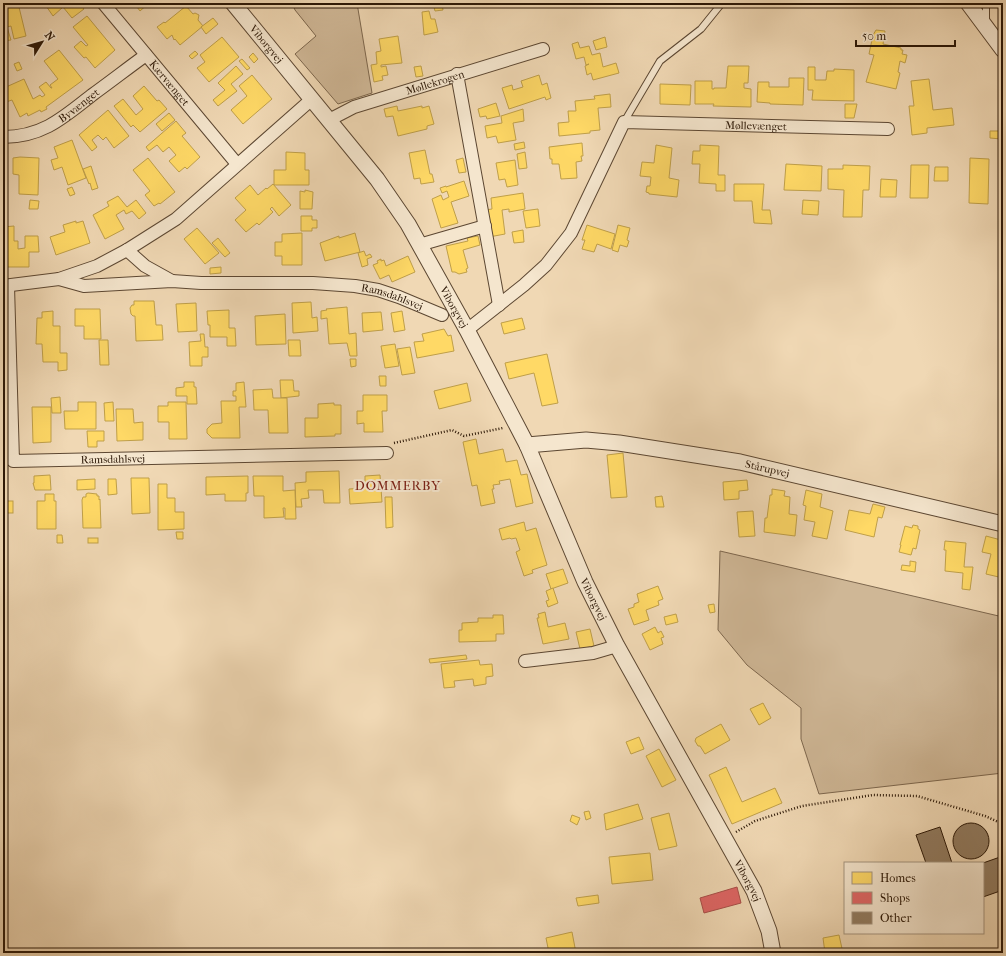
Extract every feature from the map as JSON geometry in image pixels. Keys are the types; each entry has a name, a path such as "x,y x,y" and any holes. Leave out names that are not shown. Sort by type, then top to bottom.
{"street":[{"name":"Kærvænget","path":"103,3 237,164"},
{"name":"Viborgvej","path":"233,3 377,179 408,224 467,330 527,445 586,582 617,646 754,891 769,931 773,953"},
{"path":"968,3 1003,50"},
{"name":"Møllekrogen","path":"329,120 354,107 457,74 543,49"},
{"name":"Byvænget","path":"3,137 12,137 37,132 55,124 146,55"},
{"path":"457,74 499,305"},
{"name":"Ramsdahlsvej","path":"312,99 176,219 127,250 97,266 59,279 5,286 13,461 387,454"},
{"name":"Møllevænget","path":"624,122 888,129"},
{"path":"467,330 524,285 546,265 570,233 624,122"},
{"path":"419,245 485,226"},
{"name":"Ramsdahlsvej","path":"127,250 145,266 172,281"},
{"name":"Ramsdahlsvej","path":"59,279 84,286 172,281 200,283 313,283 355,286 385,293 442,316"},
{"name":"Stårupvej","path":"527,445 586,440 619,443 740,462 1003,524"},
{"path":"525,661 593,653 617,646"}],"lane":[{"path":"624,122 660,61 701,29 722,3"},
{"path":"986,3 986,26"}],"path":[{"path":"387,454 394,443 452,430 464,436 517,425"},
{"path":"725,839 755,821 802,806 873,795 918,796 985,816 1003,824"}],"shaded area":[{"path":"292,3 357,3 372,93 338,104 295,54 316,36 295,10"},
{"path":"720,551 1003,617 1003,773 819,794 801,739 801,708 747,665 718,630"}],"building: Homes":[{"path":"3,3 18,3 26,36 14,39 11,26 7,27 11,40 3,41"},
{"path":"44,3 79,3 84,9 72,18 63,7 53,16"},
{"path":"134,3 149,3 140,11"},
{"path":"433,3 442,3 443,10 435,11"},
{"path":"186,6 193,14 195,13 199,15 198,20 203,26 180,45 175,39 174,40 172,35 167,39 157,27 164,22 165,23"},
{"path":"429,11 431,19 435,19 438,32 424,35 422,12"},
{"path":"87,16 115,50 95,68 86,57 84,58 74,47 81,41 86,46 88,45 73,27"},
{"path":"213,18 218,24 206,34 201,27"},
{"path":"876,30 885,31 883,44 901,48 901,50 903,50 902,54 907,55 905,63 900,61 898,72 900,73 896,89 866,82 874,55 869,54 873,35"},
{"path":"398,36 402,63 381,65 381,67 386,66 388,75 382,76 383,80 374,82 371,65 377,64 376,52 381,51 379,39"},
{"path":"222,37 239,57 209,82 197,68 205,62 200,55"},
{"path":"605,37 607,47 596,50 593,41"},
{"path":"578,42 580,48 589,46 592,55 600,53 603,67 616,63 619,73 593,80 591,73 587,75 585,66 589,64 586,65 584,57 576,59 572,44"},
{"path":"59,50 83,80 46,107 47,109 41,112 40,110 28,116 27,113 20,117 12,100 6,102 3,95 3,90 7,88 6,87 24,79 33,99 40,95 42,97 45,95 39,87 46,82 52,88 50,85 58,79 44,61"},
{"path":"195,51 198,54 192,59 189,56"},
{"path":"253,53 258,59 254,63 249,57"},
{"path":"242,59 250,68 247,70 239,61"},
{"path":"19,62 22,69 17,71 14,64"},
{"path":"236,66 243,74 231,84 237,91 218,106 213,100 225,90 218,83"},
{"path":"421,66 423,76 416,77 414,67"},
{"path":"728,66 749,66 748,83 744,83 744,88 751,89 751,107 695,104 695,81 712,81 712,89 726,88"},
{"path":"808,67 815,67 815,80 826,80 827,71 834,71 834,69 854,70 854,101 812,100 813,90 808,90"},
{"path":"252,75 272,99 243,124 231,110 247,96 239,86"},
{"path":"539,75 542,85 547,83 551,98 546,100 545,97 509,109 502,88 512,85 513,90 523,87 521,81"},
{"path":"789,78 804,78 803,105 757,102 758,82 769,82 769,87 789,87"},
{"path":"929,79 933,110 952,108 954,125 927,128 927,133 912,135 909,106 914,106 911,81"},
{"path":"660,84 691,85 690,105 660,104"},
{"path":"144,86 157,101 159,100 167,109 140,132 133,125 131,127 114,106 123,99 136,115 143,109 133,96"},
{"path":"610,94 611,107 598,108 600,130 590,131 590,133 559,136 558,123 569,122 568,111 576,111 575,101 595,99 594,96"},
{"path":"496,103 500,116 487,119 486,116 480,117 478,109"},
{"path":"845,104 857,104 854,118 845,118"},
{"path":"397,106 398,111 429,106 434,124 427,126 427,129 398,136 393,116 386,117 384,109"},
{"path":"523,109 524,121 513,123 516,140 498,143 496,136 487,138 485,126 502,123 501,116"},
{"path":"108,110 129,136 114,148 106,137 103,140 98,135 92,140 97,147 92,151 79,135"},
{"path":"169,113 175,120 162,131 156,124"},
{"path":"176,121 186,133 182,136 200,157 187,169 185,167 179,172 169,161 176,155 169,147 163,152 157,145 149,151 146,147"},
{"path":"990,131 1002,131 1001,139 990,138"},
{"path":"72,140 86,178 68,185 62,167 54,170 51,160 58,158 54,147"},
{"path":"524,142 525,148 515,150 514,144"},
{"path":"582,143 582,161 576,162 577,178 561,179 559,164 552,164 549,147"},
{"path":"656,145 672,148 669,178 679,180 677,197 649,194 646,192 647,186 650,186 651,177 640,176 642,162 654,163"},
{"path":"700,145 719,146 718,175 725,175 725,191 716,191 716,184 699,183 700,164 692,164 693,151 700,151"},
{"path":"425,150 430,174 432,174 434,182 421,184 420,178 414,179 409,153"},
{"path":"286,152 305,153 305,170 309,170 309,185 274,185 274,170 286,170"},
{"path":"525,152 527,168 519,169 517,154"},
{"path":"3,157 6,157 6,175 3,175"},
{"path":"13,158 39,158 38,195 19,194 19,175 13,174"},
{"path":"148,158 175,192 160,204 159,203 154,206 145,195 150,191 133,170"},
{"path":"463,158 466,172 459,173 456,160"},
{"path":"970,158 989,159 988,204 969,203"},
{"path":"515,160 518,185 507,187 505,179 499,180 496,163"},
{"path":"786,164 822,166 821,191 784,190"},
{"path":"843,165 870,166 869,190 863,190 862,217 843,217 844,190 828,189 828,169 843,169"},
{"path":"911,165 929,165 928,198 910,198"},
{"path":"91,166 98,188 92,190 83,169"},
{"path":"935,167 948,167 948,181 934,181"},
{"path":"881,179 897,180 896,197 880,197"},
{"path":"464,181 469,196 451,202 458,223 441,228 432,199 441,195 443,200 449,197 447,191 442,193 440,188"},
{"path":"273,184 291,205 279,216 272,207 270,209 273,212 259,225 257,223 246,232 235,220 246,210 235,198 250,185 258,195"},
{"path":"734,184 764,184 762,210 770,210 772,224 754,223 752,201 734,201"},
{"path":"72,187 75,194 70,196 67,189"},
{"path":"305,190 313,192 312,209 300,209 300,191 305,192"},
{"path":"523,193 525,209 509,212 509,209 502,210 505,234 489,237 485,210 492,209 491,198"},
{"path":"118,196 127,207 136,200 146,213 139,219 132,211 126,214 124,210 116,215 124,229 105,239 93,215 109,206 107,202"},
{"path":"30,200 39,201 38,209 29,209"},
{"path":"803,200 819,201 818,215 802,214"},
{"path":"538,209 540,226 526,228 523,211"},
{"path":"301,216 312,216 312,220 317,220 317,228 312,228 312,231 301,231"},
{"path":"76,221 76,223 83,221 90,243 56,255 50,237 65,232 63,225"},
{"path":"587,225 615,234 611,249 597,244 594,252 582,249 585,240 582,240"},
{"path":"618,225 630,228 627,247 620,245 618,252 612,250"},
{"path":"14,226 14,241 18,241 18,249 25,248 25,236 38,236 39,252 29,252 29,267 3,267 3,227"},
{"path":"197,228 219,253 205,264 184,239"},
{"path":"523,230 524,242 514,243 512,232"},
{"path":"302,233 302,265 282,265 282,256 275,256 275,242 282,242 282,234"},
{"path":"355,233 360,252 325,261 320,243 339,236 339,238"},
{"path":"478,236 480,245 463,250 468,268 466,269 467,272 459,274 452,272 446,246 468,241 467,238"},
{"path":"218,238 230,253 225,257 212,243"},
{"path":"364,251 366,256 370,254 372,257 367,259 368,265 362,267 358,253"},
{"path":"408,256 415,272 392,282 389,275 380,279 373,265 378,263 377,261 381,259 381,261 384,260 386,266"},
{"path":"221,267 221,273 210,274 210,268"},
{"path":"134,301 154,301 156,325 162,325 163,340 136,341 135,316 131,314 130,308 134,305"},
{"path":"311,302 312,318 317,317 318,331 293,333 292,303"},
{"path":"196,303 197,331 178,332 176,304"},
{"path":"347,307 349,334 356,333 357,356 350,356 347,343 329,344 327,318 321,319 321,311 327,310 326,309"},
{"path":"75,309 100,309 101,339 84,339 84,326 75,326"},
{"path":"229,310 229,328 235,328 236,346 227,346 227,337 210,337 210,325 208,325 207,311"},
{"path":"53,311 53,326 60,326 60,353 67,353 67,370 58,371 58,362 43,362 42,344 36,344 37,318 42,318 42,312"},
{"path":"402,311 405,330 394,332 391,313"},
{"path":"381,312 383,330 363,332 362,313"},
{"path":"285,314 286,344 256,345 255,316"},
{"path":"522,318 525,329 504,334 501,323"},
{"path":"444,329 448,336 451,335 454,351 417,358 414,342 424,341 422,334"},
{"path":"200,334 204,334 205,347 208,347 208,357 202,357 202,366 190,366 189,342 201,341"},
{"path":"99,340 108,340 109,365 100,365"},
{"path":"288,340 300,340 301,356 289,356"},
{"path":"395,344 399,366 385,368 381,346"},
{"path":"410,347 415,373 402,375 397,349"},
{"path":"547,354 558,403 542,406 534,373 509,379 505,363"},
{"path":"350,359 356,359 356,366 351,367"},
{"path":"379,376 386,376 386,386 380,386"},
{"path":"280,380 293,380 294,391 299,391 299,396 281,398"},
{"path":"184,382 194,382 194,387 196,387 197,404 187,404 187,396 176,396 176,388 184,387"},
{"path":"244,382 246,407 239,407 240,438 212,438 207,433 207,429 212,424 222,423 221,401 236,401 236,396 233,396 233,391 236,391 236,383"},
{"path":"467,383 471,401 439,409 434,391"},
{"path":"272,389 273,398 287,398 288,433 269,433 268,410 254,410 253,390"},
{"path":"363,395 387,395 387,411 382,411 383,432 364,432 364,423 357,424 357,411 363,411"},
{"path":"60,397 61,413 52,413 51,398"},
{"path":"78,402 96,402 96,429 65,429 64,411 78,411"},
{"path":"113,402 114,421 105,421 104,403"},
{"path":"168,402 186,402 187,439 169,439 169,422 158,422 158,406 168,406"},
{"path":"334,403 334,405 341,405 341,434 335,434 335,436 305,437 305,418 318,418 318,404"},
{"path":"32,407 51,407 51,442 33,443"},
{"path":"116,409 133,409 134,423 143,422 143,440 117,441"},
{"path":"87,431 104,431 104,441 97,441 97,447 88,447"},
{"path":"476,439 479,454 503,449 506,462 517,460 521,475 527,474 533,503 516,507 510,479 499,481 500,484 493,485 494,489 492,489 495,503 481,506 477,485 472,486 463,442"},
{"path":"623,453 627,497 611,498 607,455"},
{"path":"339,471 340,503 324,503 323,490 308,490 309,498 301,499 302,507 296,507 295,483 306,482 306,472"},
{"path":"50,475 51,490 35,490 33,483 34,476"},
{"path":"380,475 382,502 350,504 349,489 365,488 365,476"},
{"path":"248,476 248,493 246,493 246,501 225,501 225,494 206,495 206,477"},
{"path":"253,476 283,476 283,491 295,490 296,519 285,519 285,508 283,508 284,517 264,518 264,496 254,496"},
{"path":"131,478 149,478 150,513 132,514"},
{"path":"95,479 95,489 77,490 77,480"},
{"path":"108,479 116,479 117,494 108,495"},
{"path":"747,480 748,490 739,491 739,499 724,500 723,482"},
{"path":"158,484 167,484 167,498 175,498 175,512 184,512 184,529 158,530"},
{"path":"772,489 785,491 784,496 790,497 789,514 797,515 795,536 764,532 765,518 767,518"},
{"path":"806,490 822,494 820,507 833,511 827,539 812,536 815,522 804,520 806,506 803,505"},
{"path":"88,493 97,494 97,496 99,496 101,528 83,528 82,500"},
{"path":"45,494 54,494 54,501 56,501 56,529 37,529 37,501 45,501"},
{"path":"662,496 664,507 656,507 655,497"},
{"path":"385,497 392,497 393,527 386,528"},
{"path":"3,501 13,501 13,513 3,513"},
{"path":"873,504 885,507 882,518 878,517 874,537 845,530 849,510 870,514"},
{"path":"753,511 755,536 739,537 737,512"},
{"path":"524,522 526,531 536,528 547,565 532,570 533,573 524,576 516,552 520,550 516,538 502,540 499,529"},
{"path":"913,525 918,526 918,529 920,530 916,549 913,548 911,555 899,552 905,526 912,528"},
{"path":"176,532 183,532 183,539 177,539"},
{"path":"57,535 62,535 63,543 57,543"},
{"path":"986,536 1001,540 999,549 1003,550 1003,578 986,574 991,554 982,552"},
{"path":"88,538 98,538 98,543 88,543"},
{"path":"945,541 966,543 964,567 973,567 970,590 962,589 963,573 945,571"},
{"path":"910,561 916,562 915,572 901,570 902,565 910,566"},
{"path":"563,569 568,583 551,589 546,574"},
{"path":"658,586 663,599 658,601 659,605 646,610 649,620 634,625 628,609 634,607 634,604 639,602 637,594"},
{"path":"553,588 558,603 548,607 546,601 549,600 546,591"},
{"path":"714,604 715,612 710,613 708,605"},
{"path":"545,612 548,627 565,623 569,639 543,644 537,618 539,618 538,614"},
{"path":"676,614 678,622 666,625 664,617"},
{"path":"493,615 503,615 504,634 496,634 496,641 459,642 459,630 462,630 462,623 478,622 478,618 493,618"},
{"path":"655,627 658,633 661,631 664,637 661,638 663,644 650,650 642,634"},
{"path":"590,629 594,646 580,649 576,632"},
{"path":"466,655 467,659 430,663 429,659"},
{"path":"479,660 480,665 492,664 493,676 486,677 486,684 474,686 473,679 454,681 455,687 444,688 441,664"},
{"path":"763,703 771,718 759,725 750,709"},
{"path":"721,724 730,740 705,754 695,741 696,738"},
{"path":"639,737 644,749 631,754 626,742"},
{"path":"659,749 676,780 662,787 646,756"},
{"path":"726,767 742,802 775,788 782,803 732,824 709,775"},
{"path":"638,804 643,819 606,830 604,814"},
{"path":"589,811 591,818 586,820 584,812"},
{"path":"669,813 677,846 659,850 651,818"},
{"path":"572,815 580,818 577,825 570,821"},
{"path":"650,853 653,880 612,884 609,857"},
{"path":"598,895 599,903 578,906 576,898"},
{"path":"572,932 576,953 549,953 546,938"},
{"path":"839,935 843,953 825,953 823,938"}],"building: Shops":[{"path":"737,887 741,903 704,913 700,898"}],"building: Other":[{"path":"974,823 984,828 988,834 988,848 984,854 978,858 968,859 958,854 954,848 953,838 958,828 964,824"},
{"path":"940,827 952,862 926,862 916,835"},
{"path":"1003,856 1003,890 984,897 984,863"}],"district":[{"name":"DOMMERBY","path":"398,485"}]}
